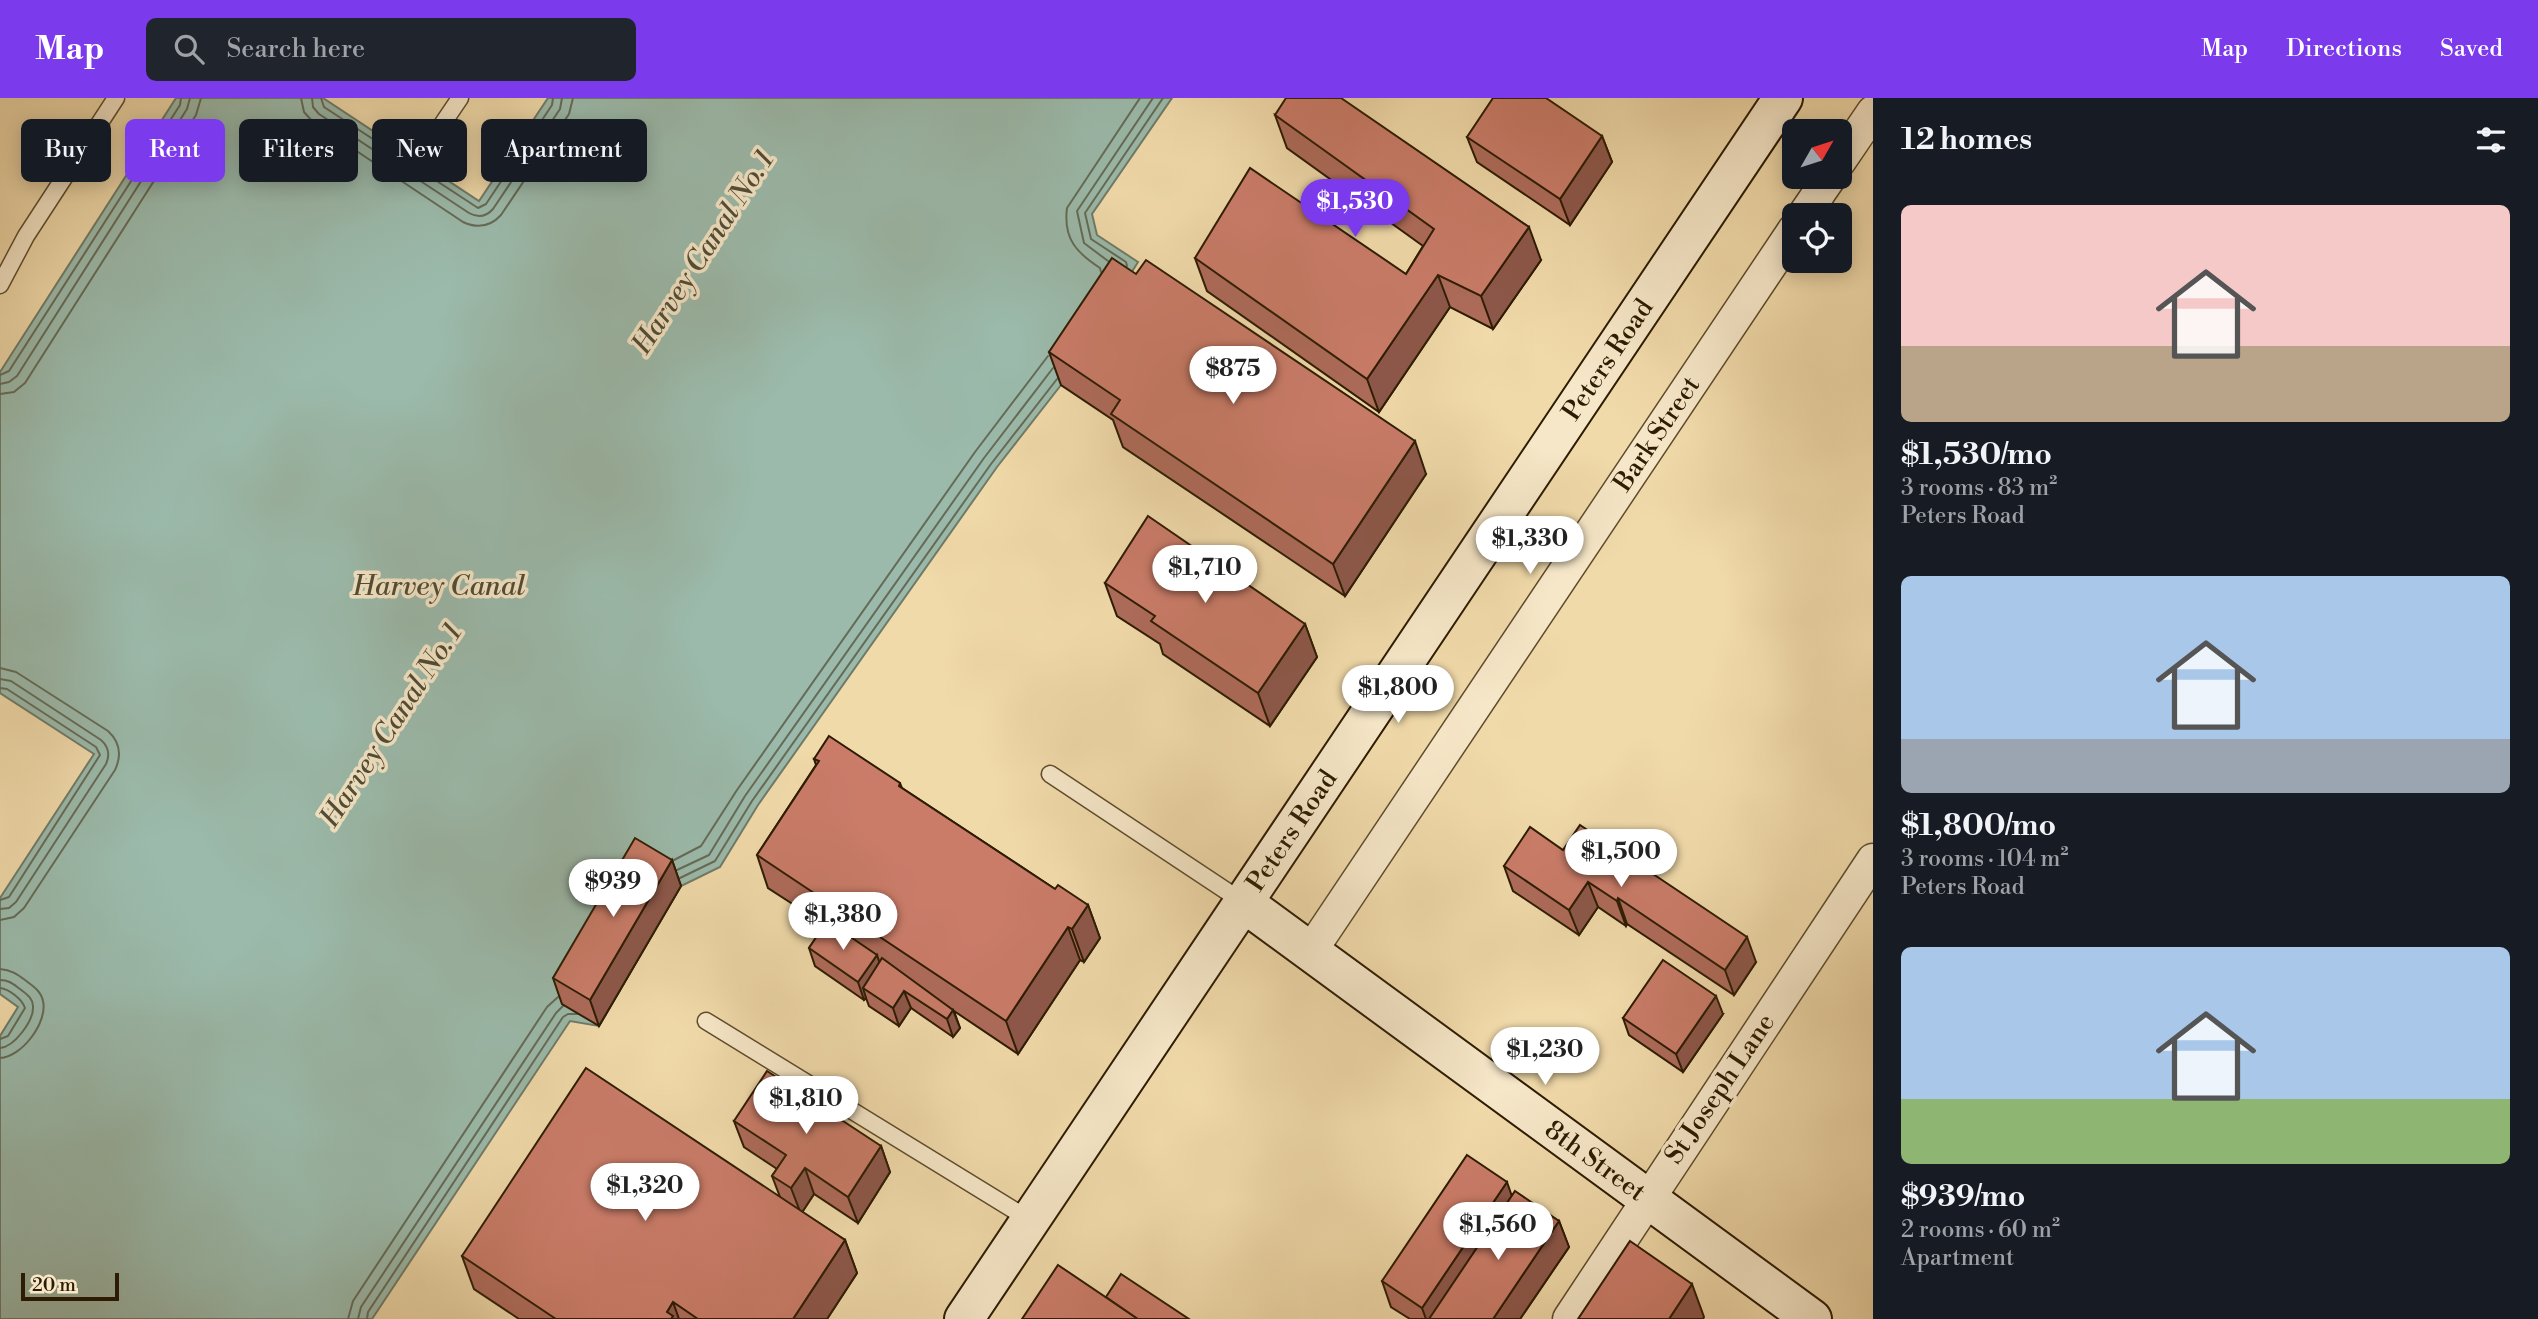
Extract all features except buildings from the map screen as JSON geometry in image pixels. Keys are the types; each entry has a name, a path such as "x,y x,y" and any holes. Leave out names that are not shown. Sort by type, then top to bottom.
{"main road":[{"name":"Peters Road","path":"964,1319 1783,98"},
{"name":"8th Street","path":"1244,903 1812,1319"}],"street":[{"path":"1852,143 1873,112"},
{"name":"Bark Street","path":"1310,952 1782,248"},
{"name":"St Joseph Lane","path":"1569,1319 1873,860"}],"lane":[{"path":"0,285 26,236 116,98"},
{"path":"446,119 460,98"},
{"path":"1050,774 1244,903"},
{"path":"706,1021 1030,1220"}],"water":[{"name":"Harvey Canal","path":"176,98 323,98 355,119 239,119 239,182 358,182 358,121 372,130 372,182 450,182 479,201 492,182 647,182 647,119 534,119 548,98 1172,98 1092,214 1097,235 1138,262 1061,385 997,467 758,805 720,867 681,886 599,1026 570,1021 372,1319 0,1319 0,1036 18,1007 0,994 0,898 94,754 0,693 0,372 125,177 125,182 225,182 225,119 163,119"}],"water label":[{"name":"Harvey Canal No. 1","path":"703,253"},
{"name":"Harvey Canal No. 1","path":"391,726"}]}
